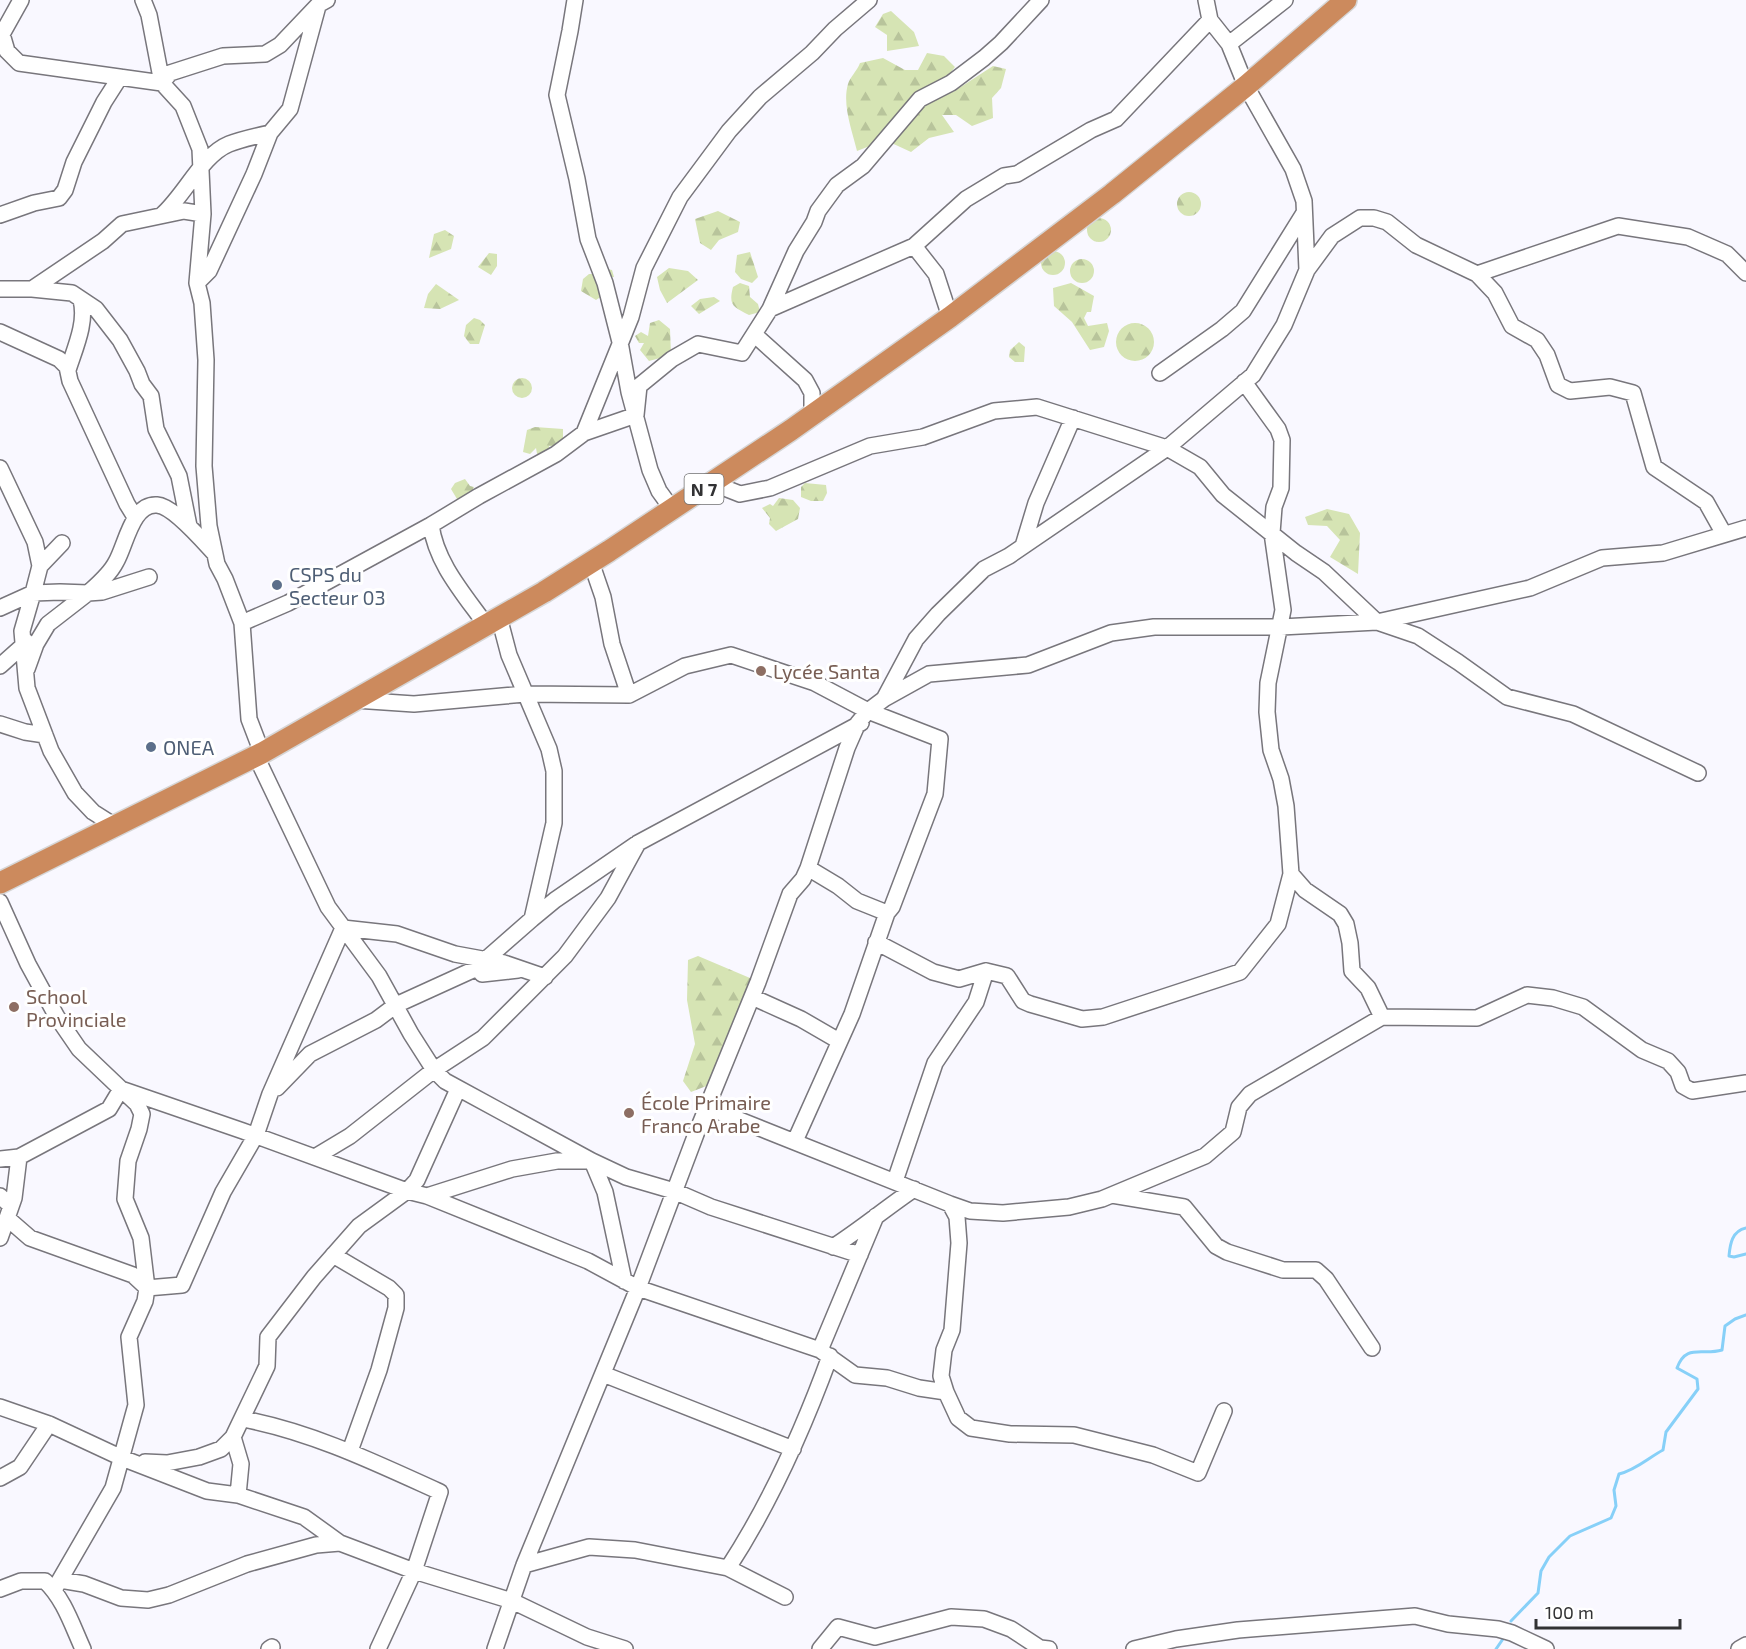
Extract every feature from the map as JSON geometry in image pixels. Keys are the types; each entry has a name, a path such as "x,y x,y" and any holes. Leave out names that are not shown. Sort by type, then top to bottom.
{"highway":[{"name":"N 7","path":"0,883 259,755 493,621 591,562 712,483 950,317 1112,194 1246,86 1346,0"}],"street":[{"path":"21,0 1,34 8,51 19,63 162,83"},
{"path":"143,0 149,15 162,83 183,106 200,149 203,214 198,283 202,303 206,360 204,462 209,526 214,553 242,622 249,719 259,755 328,907 379,976 411,1034 445,1081 626,1177 674,1191 721,1210 860,1255"},
{"path":"574,0 557,95 577,179 588,239 605,283 620,342 627,384 650,470 659,491 672,509"},
{"path":"584,433 632,317 644,268 680,197 729,131 760,98 812,53 835,28 869,0"},
{"path":"636,415 639,386 672,359 698,344 742,352 770,309 818,211 837,185 863,166 920,99 951,83 984,58 1041,0"},
{"path":"1206,0 1210,20 1230,44 1246,86 1293,169 1304,201 1307,270"},
{"path":"1230,44 1285,0"},
{"path":"162,83 170,73 223,56 265,54 280,45 323,2"},
{"path":"198,283 209,271 254,174 270,133 290,109 323,2"},
{"path":"770,309 914,246 966,199 1004,176 1017,174 1091,130 1116,119 1210,20"},
{"path":"0,215 34,203 58,198 65,190 74,162 104,102 120,77"},
{"path":"159,217 175,204 208,159 227,145 270,133"},
{"path":"32,289 80,257 123,224 184,211 203,214"},
{"path":"1160,373 1222,329 1243,311 1304,213"},
{"path":"884,699 916,639 984,569 1023,546 1167,448 1253,375 1284,326 1307,270 1332,236 1360,218 1374,218 1387,222 1416,245 1477,274 1495,293 1512,326 1537,340 1547,355 1558,384 1570,391 1610,387 1633,393 1654,467 1706,502 1724,534"},
{"path":"1477,274 1618,226 1688,237 1727,254 1746,273"},
{"path":"914,246 936,274 950,317"},
{"path":"0,289 72,293 96,309 120,340 142,384 151,396 156,429 180,481 189,527"},
{"path":"68,370 84,310 81,300"},
{"path":"0,332 59,359 68,370 75,391 135,517"},
{"path":"755,335 805,380 812,393 812,415"},
{"path":"876,942 933,972 959,979 986,971 1007,976 1023,1001 1082,1019 1103,1017 1240,972 1278,924 1291,874 1286,806 1281,779 1271,750 1266,712 1268,683 1283,610 1272,533 1274,507 1281,488 1282,440 1278,429 1244,382"},
{"path":"712,483 740,494 770,488 870,446 922,436 994,411 1037,407 1167,448 1200,467 1223,495 1296,553 1324,572 1377,622 1418,636 1507,698 1573,714 1698,773"},
{"path":"242,622 288,603 431,525 556,454 584,433 636,415"},
{"path":"1023,546 1036,503 1072,418"},
{"path":"180,481 204,462"},
{"path":"0,468 35,542 40,566 22,631 25,675 29,694 51,751 75,793 93,812 115,826"},
{"path":"29,694 1,662 106,577 116,563 135,517 144,508 157,505 169,510 214,553"},
{"path":"431,525 433,542 451,575 493,621 549,748 554,771 554,823 532,919"},
{"path":"270,1094 310,1054 376,1020 396,1005 475,969 555,900 638,843 863,717 884,699 929,674 1028,665 1112,633 1154,627 1281,627 1377,622 1530,588 1602,558 1664,553 1746,528"},
{"path":"40,566 62,543"},
{"path":"591,562 603,597 612,644 629,695"},
{"path":"0,608 33,593 102,592 149,577"},
{"path":"25,675 36,644 48,624"},
{"path":"355,700 414,704 525,694 629,695 685,666 731,655 815,683 863,717 894,720 940,739 935,794 892,907 887,913 876,942 852,1014 795,1141"},
{"path":"495,1649 524,1565 638,1288 790,894 803,879 808,868 847,748 863,717"},
{"path":"0,724 25,732 45,735"},
{"path":"315,1157 350,1136 435,1070 483,1038 557,964 608,898 638,843"},
{"path":"808,868 838,886 857,901 887,913"},
{"path":"1291,874 1305,891 1340,914 1346,924 1352,970 1368,988 1382,1017"},
{"path":"0,902 28,964 57,1017 79,1049 137,1104 142,1114 140,1129 128,1161 125,1199 141,1238 147,1288 146,1302 129,1337 136,1405 126,1460 113,1488 57,1585"},
{"path":"343,928 397,934 455,954 488,959 545,977"},
{"path":"6,1207 30,1238 133,1275 147,1288 182,1285 224,1192 256,1135 270,1094 343,928"},
{"path":"482,974 557,964"},
{"path":"895,1181 935,1064 976,1002 986,971"},
{"path":"707,1107 950,1204 970,1211 1003,1213 1069,1207 1112,1195 1205,1156 1233,1132 1239,1107 1250,1094 1382,1017 1477,1018 1527,995 1552,998 1583,1007 1642,1050 1668,1061 1678,1072 1683,1086 1692,1091 1746,1083"},
{"path":"752,997 801,1019 839,1041"},
{"path":"121,1089 256,1135 407,1191 427,1196 588,1261 638,1288 825,1353 855,1375 887,1378 919,1388 946,1392"},
{"path":"0,1169 109,1109 121,1089"},
{"path":"126,1460 167,1463 199,1457 221,1449 233,1437 267,1366 268,1337 290,1307 359,1226 407,1191 417,1180 458,1089"},
{"path":"0,1160 19,1157"},
{"path":"0,1238 19,1157"},
{"path":"427,1196 512,1169 557,1161 592,1161"},
{"path":"592,1161 604,1192 624,1281"},
{"path":"834,1247 914,1190"},
{"path":"1112,1195 1184,1207 1216,1246 1227,1252 1283,1270 1316,1270 1326,1279 1372,1348"},
{"path":"950,1204 957,1217 959,1243 952,1330 944,1350 941,1376 958,1418 971,1428 1010,1434 1074,1436 1153,1455 1198,1473 1224,1412"},
{"path":"728,1569 768,1500 810,1412 825,1353 876,1216"},
{"path":"333,1255 389,1288 396,1295 396,1308 379,1370 350,1451"},
{"path":"603,1374 792,1449"},
{"path":"0,1407 49,1424 126,1460 207,1491 238,1495 304,1517 340,1543 414,1571 512,1601 587,1637 625,1649"},
{"path":"243,1419 265,1423 350,1451 440,1492 414,1571 378,1649"},
{"path":"0,1478 20,1467 49,1424"},
{"path":"233,1437 241,1464 238,1495"},
{"path":"0,1589 21,1581 45,1581 57,1585 84,1584 121,1598 148,1600 169,1595 247,1564 316,1545 340,1543"},
{"path":"524,1565 589,1547 635,1550 728,1569 785,1597"},
{"path":"57,1585 83,1649"},
{"path":"1134,1649 1238,1630 1415,1616 1448,1624 1498,1629 1546,1649"},
{"path":"820,1649 838,1627 875,1637 951,1617 984,1619 1011,1629 1040,1648 1049,1649"},
{"path":"1739,1649 1746,1646"}],"green space":[{"path":"891,11 914,32 919,46 887,51 887,35 875,27 883,14"},
{"path":"927,53 944,56 955,67 940,86 953,92 993,66 1006,69 1001,88 992,98 993,118 972,126 956,115 942,115 954,132 929,138 911,152 885,140 857,151 848,118 846,92 850,79 860,63 883,58 905,70 918,70"},
{"path":"1189,192 1194,193 1200,199 1200,209 1194,215 1189,216 1184,215 1178,209 1177,204 1178,199 1184,193"},
{"path":"718,211 740,222 738,232 719,240 711,250 700,243 695,219"},
{"path":"1099,218 1107,222 1111,230 1107,238 1099,242 1091,238 1087,230 1091,222"},
{"path":"445,230 454,236 451,249 429,258 434,234"},
{"path":"1053,251 1058,252 1064,258 1064,268 1058,274 1053,275 1048,274 1042,268 1041,263 1042,258 1048,252"},
{"path":"750,252 758,277 752,283 741,279 735,272 737,255"},
{"path":"489,253 497,254 497,266 491,275 478,267"},
{"path":"1082,259 1091,262 1094,271 1091,280 1082,283 1073,280 1070,271 1073,262"},
{"path":"603,268 612,270 614,277 607,277 605,294 596,300 581,291 583,279 589,274 602,274"},
{"path":"669,268 688,271 698,280 667,303 660,290 657,277"},
{"path":"740,283 749,286 750,297 758,304 760,312 749,315 733,305 731,298 733,287"},
{"path":"1071,283 1094,296 1091,312 1087,312 1084,318 1088,326 1107,323 1109,331 1104,347 1090,350 1072,322 1054,306 1053,288"},
{"path":"436,284 459,300 440,309 424,308 428,294"},
{"path":"714,297 720,301 699,314 691,306 700,299"},
{"path":"474,318 485,325 479,344 470,344 464,336 466,325"},
{"path":"659,320 670,329 671,355 649,361 640,350 644,343 639,343 635,336 641,332 648,336 650,323"},
{"path":"1135,323 1148,329 1154,342 1148,355 1135,361 1122,355 1116,342 1122,329"},
{"path":"1019,342 1025,347 1024,362 1015,362 1009,357 1010,350"},
{"path":"522,378 529,381 532,388 529,395 522,398 515,395 512,388 515,381"},
{"path":"535,427 563,429 563,447 549,446 551,454 538,459 536,448 530,454 523,452 527,430"},
{"path":"465,479 470,486 474,487 467,503 457,499 451,489 455,483"},
{"path":"805,483 826,485 827,493 823,501 811,501 801,497 801,487"},
{"path":"779,498 793,500 800,508 798,519 776,531 769,524 770,518 762,508 770,504 773,506"},
{"path":"1327,509 1349,514 1360,533 1358,574 1330,557 1340,540 1327,526 1308,525 1305,517"},
{"path":"698,956 750,978 750,990 709,1085 691,1092 683,1081 695,1044 687,1000 688,960"}],"waterway":[{"path":"1746,1228 1735,1235 1729,1256 1746,1254"},
{"path":"1511,1621 1538,1593 1541,1571 1549,1557 1570,1536 1611,1518 1616,1506 1614,1490 1619,1474 1636,1467 1663,1450 1666,1432 1698,1389 1697,1379 1677,1368 1681,1360 1690,1353 1722,1350 1725,1326 1746,1315"},
{"path":"1496,1649 1505,1636"}],"place":[{"name":"CSPS du Secteur 03","path":"277,585"},
{"name":"Lycée Santa","path":"761,671"},
{"name":"ONEA","path":"151,747"},
{"name":"School Provinciale","path":"14,1007"},
{"name":"École Primaire Franco Arabe","path":"629,1113"}]}
